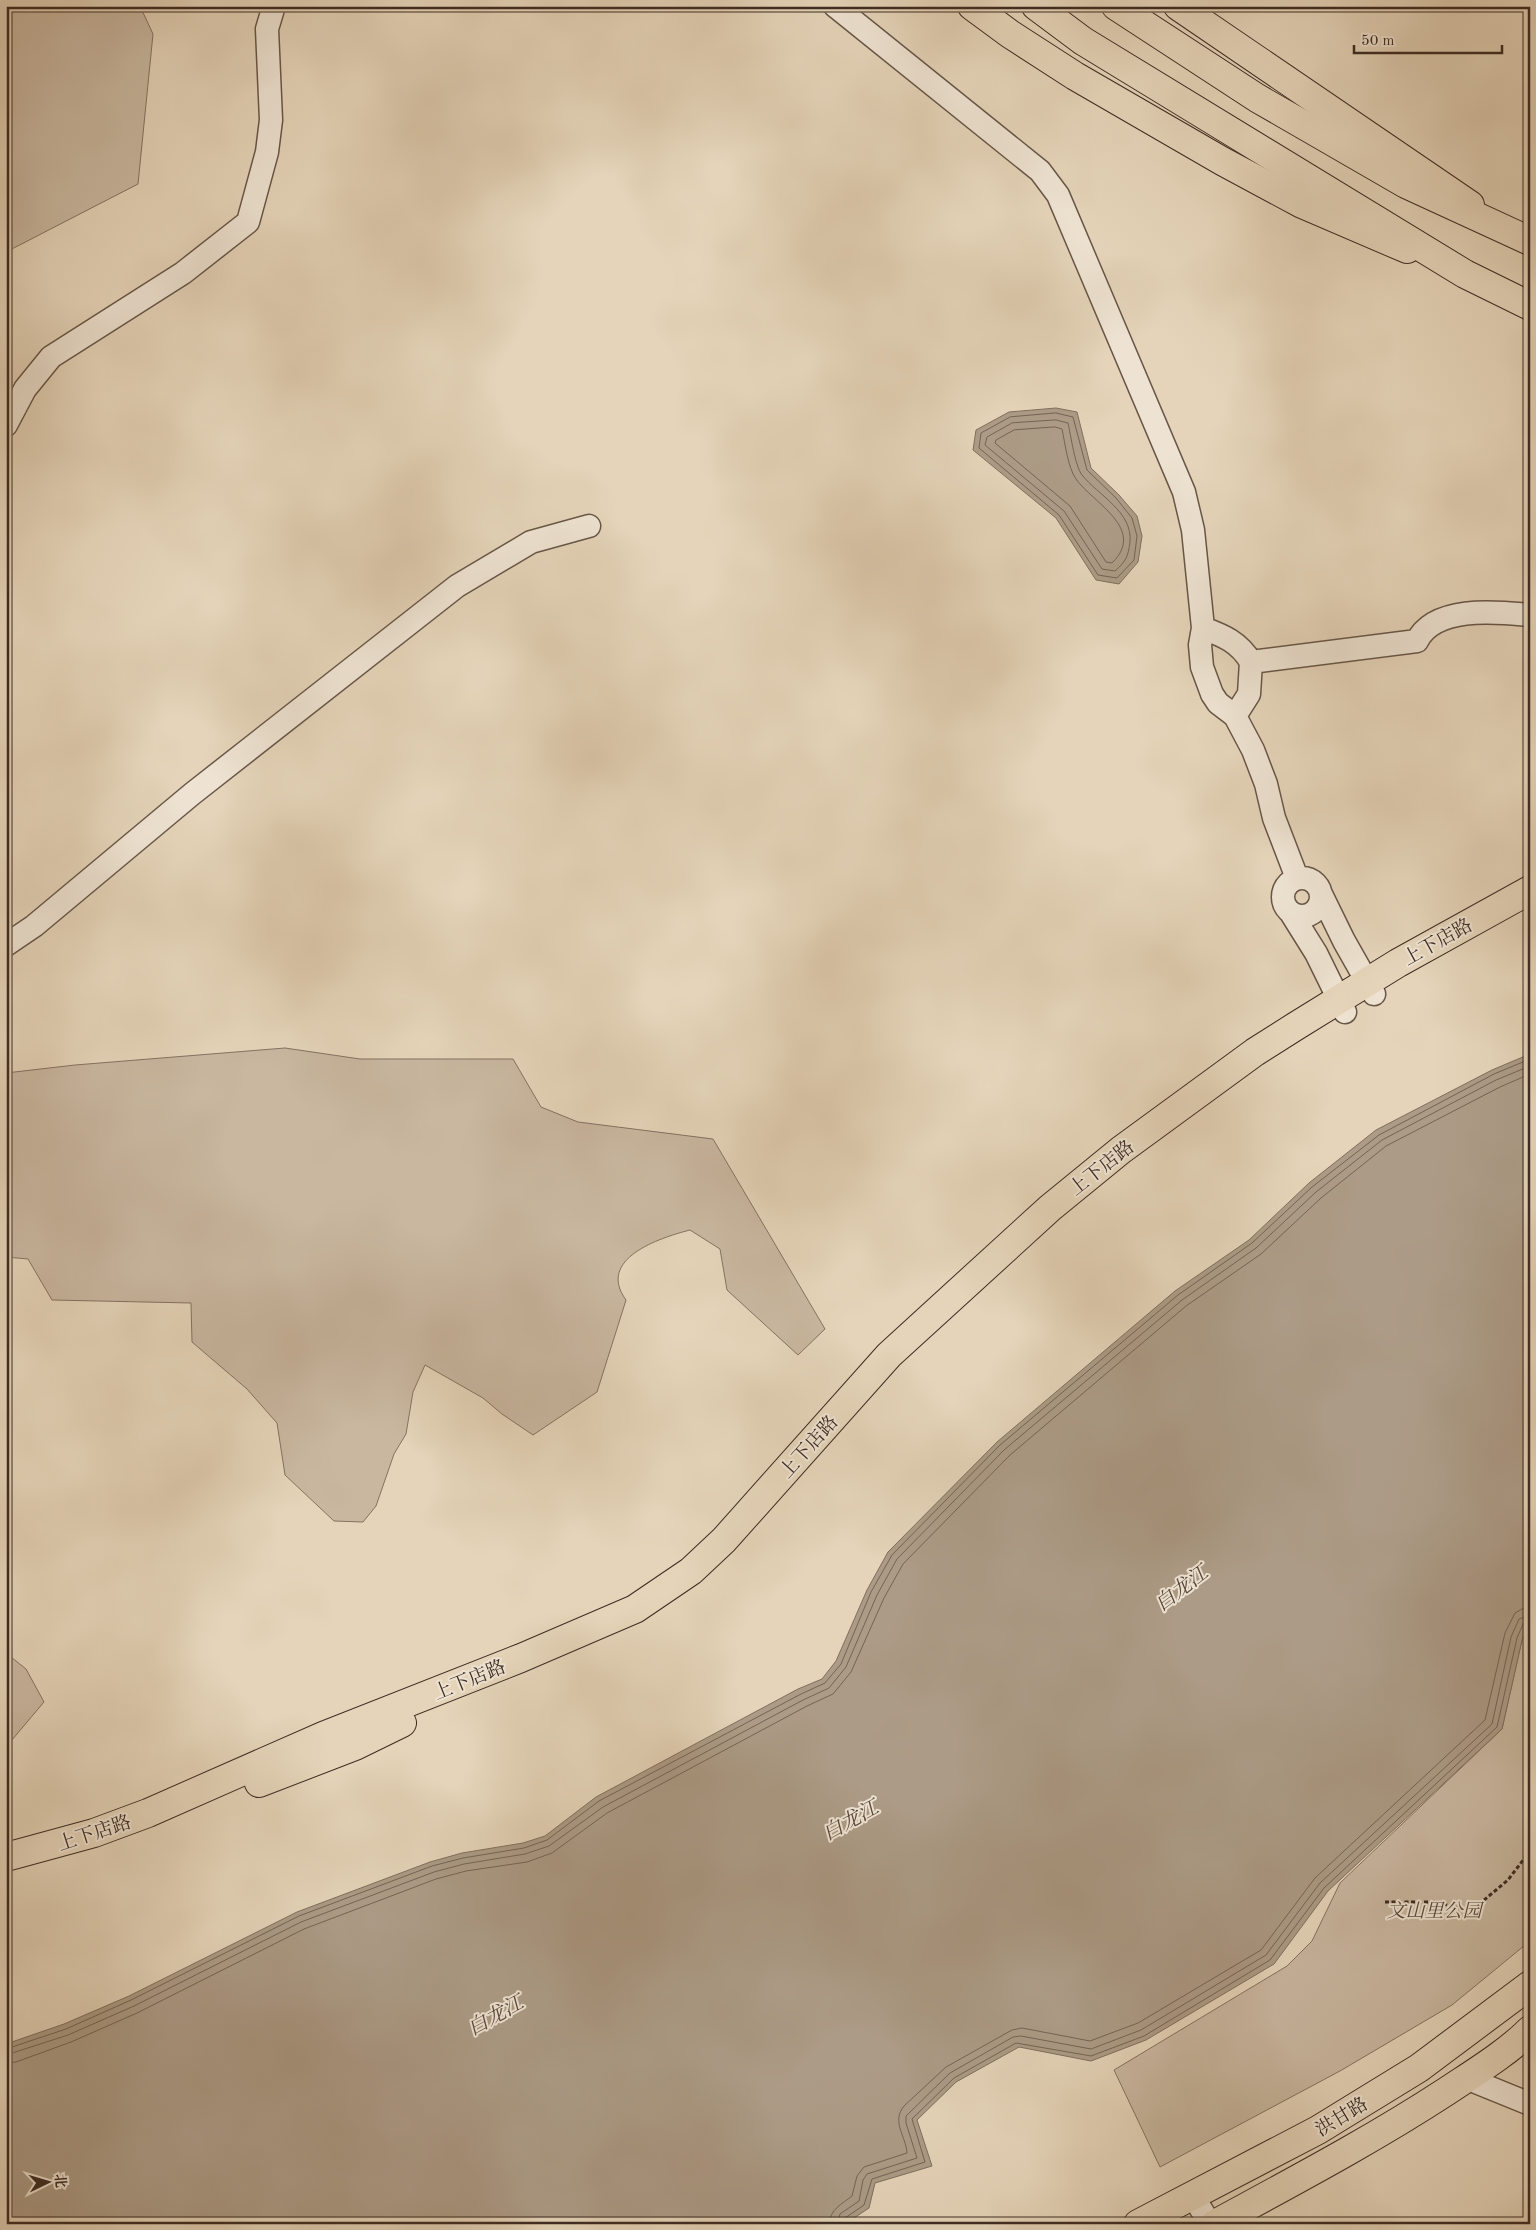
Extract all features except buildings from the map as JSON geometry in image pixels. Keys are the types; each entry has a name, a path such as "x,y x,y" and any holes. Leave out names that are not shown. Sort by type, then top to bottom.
{"main road":[{"path":"972,6 1010,34 1074,76 1222,161 1302,204 1465,274 1530,306"},
{"path":"1036,6 1083,41 1465,274"},
{"path":"1116,6 1257,98 1406,184 1522,238"},
{"path":"1178,6 1522,238"},
{"name":"上下店路","path":"1371,988 1407,958 1530,890"},
{"name":"上下店路","path":"6,1871 89,1854 222,1798 355,1746 521,1669 631,1623 692,1588 721,1562 778,1503 906,1353 1016,1252 1132,1156 1342,1006 1371,988 1530,907"},
{"name":"上下店路","path":"6,1857 78,1838 148,1813 323,1736 521,1658 635,1609 692,1571 724,1540 889,1355 1050,1208 1121,1150 1255,1052 1342,1006"},
{"name":"洪甘路","path":"1138,2224 1318,2130 1419,2068 1530,1985"},
{"name":"洪甘路","path":"1215,2224 1358,2146 1466,2078 1530,2030"}],"street":[{"path":"835,6 1040,171 1058,195 1184,492 1192,530 1203,628 1200,645 1202,667 1207,684 1218,703 1235,716 1253,750 1266,784 1274,818 1297,878"},
{"path":"6,425 25,389 51,357 183,273 248,222 267,152 272,120 268,29 274,7"},
{"path":"6,945 34,926 192,794 458,586 531,542 588,526"},
{"path":"1251,662 1417,640 1427,627 1436,620 1457,615 1496,613 1530,615"},
{"path":"1203,628 1234,641 1243,649 1251,662 1249,694 1235,716"},
{"path":"1342,1006 1316,953 1284,903 1284,890 1287,884 1297,878 1309,879 1315,883 1344,941 1371,988"},
{"path":"1291,913 1303,916 1309,914 1318,906 1321,894"},
{"path":"1466,2078 1530,2104"},
{"path":"1193,2196 1210,2224"}],"path":[{"path":"1386,1902 1436,1902 1471,1910 1508,1880 1530,1851"}],"green space":[{"path":"6,6 140,6 153,34 138,184 6,252"},
{"path":"285,1048 360,1059 513,1059 541,1107 578,1122 713,1139 825,1329 798,1355 727,1290 720,1249 690,1230 663,1239 635,1253 625,1262 619,1273 619,1286 626,1300 597,1392 533,1435 502,1414 483,1398 425,1365 413,1392 406,1434 394,1454 376,1506 363,1522 334,1521 285,1475 277,1423 247,1389 192,1342 191,1303 52,1300 28,1259 6,1257 6,1073 75,1065"},
{"name":"文山里公园","path":"1530,1625 1530,1941 1452,2005 1340,2071 1160,2167 1114,2070 1287,1966 1312,1941 1340,1883 1502,1729 1522,1640"},
{"path":"6,1653 26,1669 44,1702 6,1747"}],"water":[{"path":"1056,408 1077,412 1091,468 1119,495 1137,516 1142,536 1138,562 1119,584 1096,580 1056,518 973,450 976,430 1009,412"},
{"name":"白龙江","path":"1530,1054 1530,1625 1522,1640 1502,1729 1328,1891 1274,1964 1146,2040 1091,2061 1019,2047 956,2082 917,2120 932,2166 875,2183 869,2208 845,2224 6,2224 6,2044 64,2024 129,1996 297,1912 430,1862 462,1853 523,1843 545,1836 596,1797 798,1689 822,1679 836,1661 867,1590 888,1552 997,1442 1175,1291 1249,1240 1309,1183 1376,1130 1492,1070"}]}
